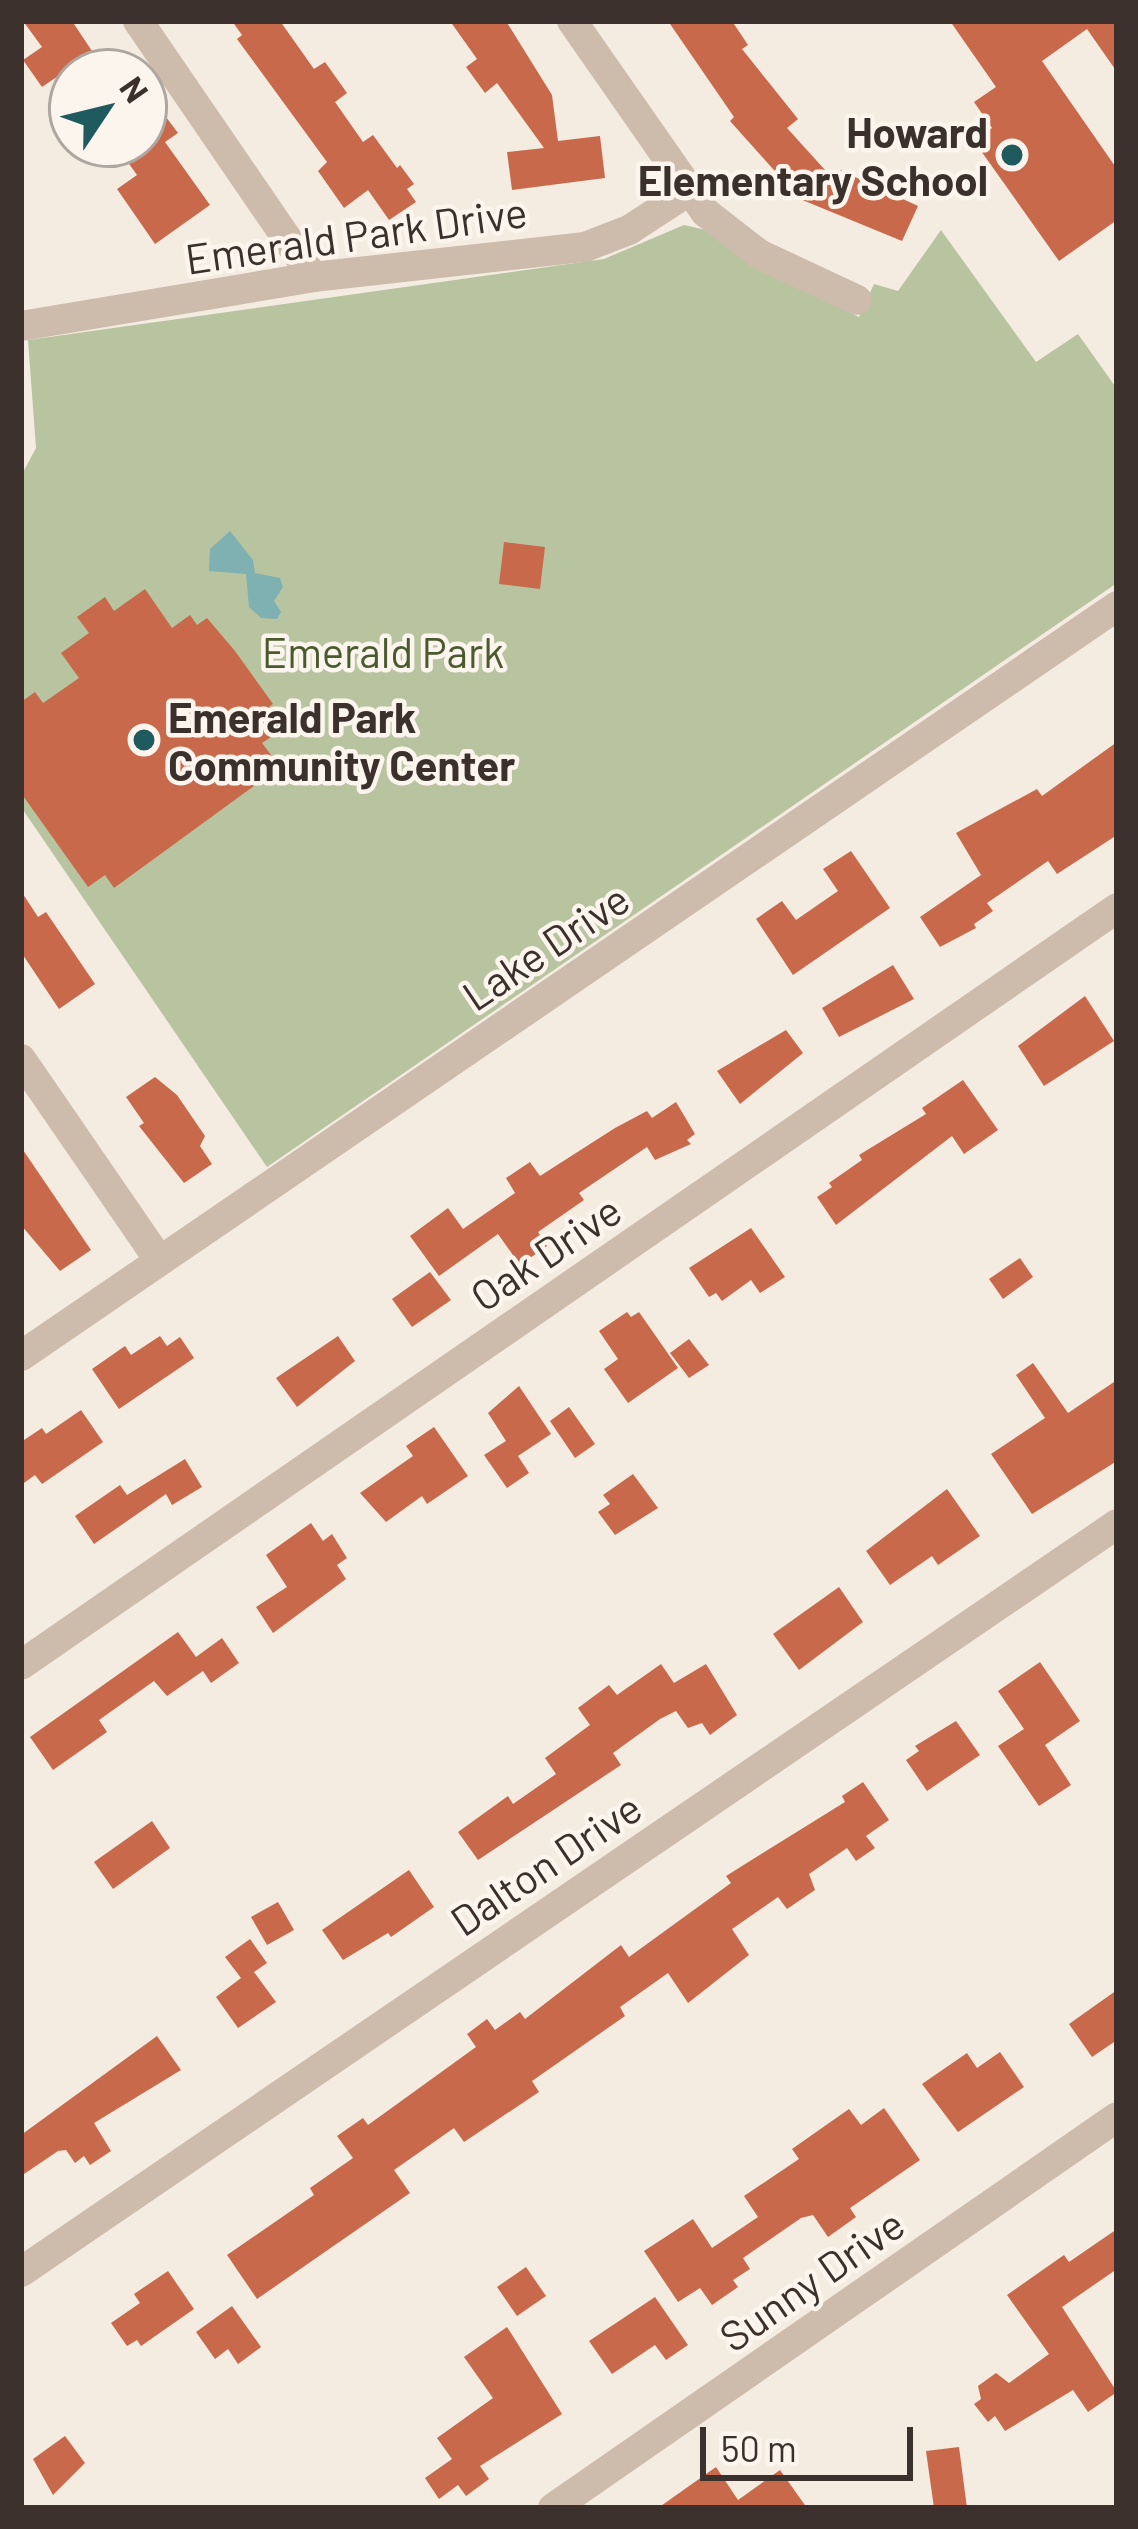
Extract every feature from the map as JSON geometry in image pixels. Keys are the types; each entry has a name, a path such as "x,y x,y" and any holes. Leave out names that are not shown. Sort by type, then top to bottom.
{"street":[{"path":"138,21 313,278"},
{"path":"572,21 705,212 759,254 857,300"},
{"name":"Emerald Park Drive","path":"21,326 313,278 585,247 628,230 689,190"},
{"name":"Lake Drive","path":"21,1356 1117,606"},
{"name":"Oak Drive","path":"21,1665 1117,908"},
{"path":"21,1059 160,1262"},
{"name":"Dalton Drive","path":"21,2272 1117,1524"},
{"name":"Sunny Drive","path":"554,2508 1117,2117"}],"green space":[{"name":"Emerald Park","path":"684,225 706,230 768,274 859,317 874,284 898,291 941,230 1036,362 1078,334 1117,389 1117,583 267,1167 21,807 21,476 36,448 28,340 604,259"}],"water":[{"path":"230,531 253,560 255,573 280,578 283,587 274,601 281,612 277,619 261,618 249,607 246,574 209,571 210,549"}],"building":[{"path":"23,21 72,21 90,48 48,48 48,83 42,87 23,60 42,47"},
{"path":"232,21 280,21 314,69 325,62 347,93 335,102 363,142 373,135 397,168 400,165 414,184 407,189 416,202 389,220 368,190 344,208 318,171 327,162 237,39 242,35"},
{"path":"450,21 506,21 552,95 558,141 600,136 605,178 512,190 507,152 544,148 497,83 485,93 466,67 477,59"},
{"path":"668,21 732,21 748,45 742,49 798,119 787,128 835,181 840,170 918,206 902,241 800,199 730,121 734,117"},
{"path":"950,21 1117,21 1117,72 1087,29 1042,61 1117,169 1117,220 1059,261 974,141 992,128 974,102 996,87"},
{"path":"168,120 178,133 168,140"},
{"path":"168,146 210,205 155,244 117,189 137,175 132,168 168,168"},
{"path":"504,542 545,547 540,589 499,584"},
{"name":"Emerald Park Community Center","path":"145,589 172,628 190,615 197,625 207,618 235,651 273,704 262,712 277,733 262,743 280,767 114,888 105,875 88,887 21,793 21,702 35,692 43,703 79,678 61,653 89,633 77,617 105,597 114,611"},
{"path":"1117,742 1117,835 1057,874 1048,861 987,903 993,911 974,924 976,928 940,947 920,917 981,875 956,833 1037,789 1042,796"},
{"path":"851,851 890,908 793,975 756,919 782,901 796,920 838,891 823,869"},
{"path":"21,891 38,917 46,912 95,984 59,1009 21,952"},
{"path":"893,965 914,999 839,1037 822,1008"},
{"path":"1085,996 1114,1041 1044,1086 1018,1046"},
{"path":"786,1030 803,1053 740,1104 717,1071"},
{"path":"155,1077 177,1095 205,1136 200,1146 212,1164 184,1183 139,1126 144,1123 126,1097"},
{"path":"963,1080 998,1130 964,1154 952,1136 836,1225 817,1197 832,1187 829,1183 862,1160 859,1155 926,1114 922,1108"},
{"path":"676,1102 695,1134 687,1140 691,1144 655,1160 647,1147 579,1193 584,1200 538,1232 547,1246 520,1265 498,1234 439,1276 410,1236 448,1208 463,1229 515,1193 506,1178 530,1162 540,1176 615,1128 647,1111 652,1118"},
{"path":"21,1147 91,1250 60,1271 21,1225"},
{"path":"751,1228 785,1277 760,1293 751,1280 722,1301 716,1293 709,1297 689,1268"},
{"path":"1020,1258 1033,1277 1003,1299 989,1279"},
{"path":"430,1272 451,1300 412,1327 392,1299"},
{"path":"627,1312 631,1317 639,1312 678,1368 628,1403 604,1369 618,1359 599,1331"},
{"path":"160,1336 167,1346 180,1337 194,1358 119,1409 92,1369 125,1346 131,1355"},
{"path":"338,1336 355,1361 297,1407 276,1378"},
{"path":"689,1339 709,1365 689,1378 670,1353"},
{"path":"1033,1363 1068,1413 1117,1380 1117,1461 1032,1514 991,1454 1045,1418 1016,1375"},
{"path":"519,1386 551,1434 518,1456 529,1473 507,1488 484,1455 506,1441 488,1413"},
{"path":"569,1407 595,1444 575,1458 550,1421"},
{"path":"81,1410 103,1442 42,1484 35,1475 21,1485 21,1442 42,1428 46,1434"},
{"path":"434,1427 468,1476 427,1504 422,1496 386,1522 360,1493 413,1456 406,1446"},
{"path":"185,1459 202,1487 172,1505 166,1494 94,1544 75,1516 120,1485 127,1495"},
{"path":"633,1474 658,1508 615,1535 598,1512 610,1504 603,1495"},
{"path":"947,1489 980,1536 938,1565 932,1556 890,1585 866,1551"},
{"path":"311,1523 323,1541 332,1534 347,1558 337,1565 346,1579 273,1633 256,1607 287,1587 266,1555"},
{"path":"839,1587 863,1622 799,1670 773,1634"},
{"path":"178,1632 196,1657 222,1638 239,1663 211,1683 203,1671 167,1696 154,1681 99,1720 107,1732 53,1770 30,1737"},
{"path":"1040,1662 1080,1721 1045,1745 1071,1785 1039,1806 998,1746 1024,1729 998,1691"},
{"path":"661,1664 674,1683 706,1664 737,1715 710,1735 702,1723 688,1728 676,1711 660,1719 613,1753 621,1765 478,1860 458,1832 508,1796 513,1804 556,1774 545,1758 590,1725 578,1708 609,1685 617,1695"},
{"path":"956,1721 980,1755 927,1791 906,1760 919,1751 915,1746"},
{"path":"863,1782 889,1820 866,1836 875,1848 856,1861 847,1848 809,1874 815,1890 787,1909 778,1897 732,1929 749,1955 688,2003 668,1973 620,2007 625,2016 532,2081 539,2092 464,2142 454,2128 394,2170 410,2193 257,2299 227,2255 314,2195 310,2188 353,2158 337,2136 363,2118 368,2125 476,2047 467,2034 487,2019 495,2030 520,2012 525,2019 621,1945 629,1957 731,1883 726,1876 845,1802 842,1796"},
{"path":"152,1821 170,1848 113,1889 94,1862"},
{"path":"409,1870 434,1907 391,1937 388,1933 343,1960 322,1930"},
{"path":"278,1902 294,1930 267,1945 251,1917"},
{"path":"250,1939 267,1963 254,1972 276,2002 238,2028 216,1997 241,1978 225,1957"},
{"path":"1117,1990 1117,2040 1092,2057 1069,2024"},
{"path":"157,2036 181,2070 94,2123 111,2151 90,2165 84,2156 75,2163 66,2150 58,2151 21,2176 21,2135"},
{"path":"1000,2052 1024,2087 958,2132 922,2084 967,2053 977,2068"},
{"path":"884,2108 920,2160 850,2208 856,2217 828,2237 813,2215 801,2218 743,2258 750,2269 733,2280 738,2287 712,2305 700,2288 678,2302 644,2251 693,2219 712,2248 758,2217 744,2196 799,2159 792,2149 849,2109 861,2125"},
{"path":"1117,2229 1117,2269 1062,2307 1117,2392 1088,2412 1073,2390 1005,2431 995,2416 988,2422 974,2404 981,2399 978,2386 996,2373 1009,2383 1049,2354 1007,2295 1064,2255 1069,2262"},
{"path":"526,2267 546,2296 517,2316 497,2287"},
{"path":"168,2271 194,2309 141,2346 137,2340 127,2346 111,2323 140,2303 134,2294"},
{"path":"655,2297 688,2345 666,2360 655,2345 612,2374 589,2341"},
{"path":"232,2306 261,2347 238,2364 228,2349 215,2359 196,2332"},
{"path":"507,2327 562,2414 480,2466 489,2479 466,2496 458,2485 439,2499 425,2478 452,2459 437,2438 493,2398 464,2357"},
{"path":"65,2436 85,2463 53,2495 33,2459"},
{"path":"959,2447 967,2508 934,2508 926,2451"},
{"path":"716,2467 738,2500 780,2470 807,2508 658,2508"}],"place":[{"name":"Howard Elementary School","path":"1012,155"},
{"name":"Emerald Park Community Center","path":"144,740"}]}
